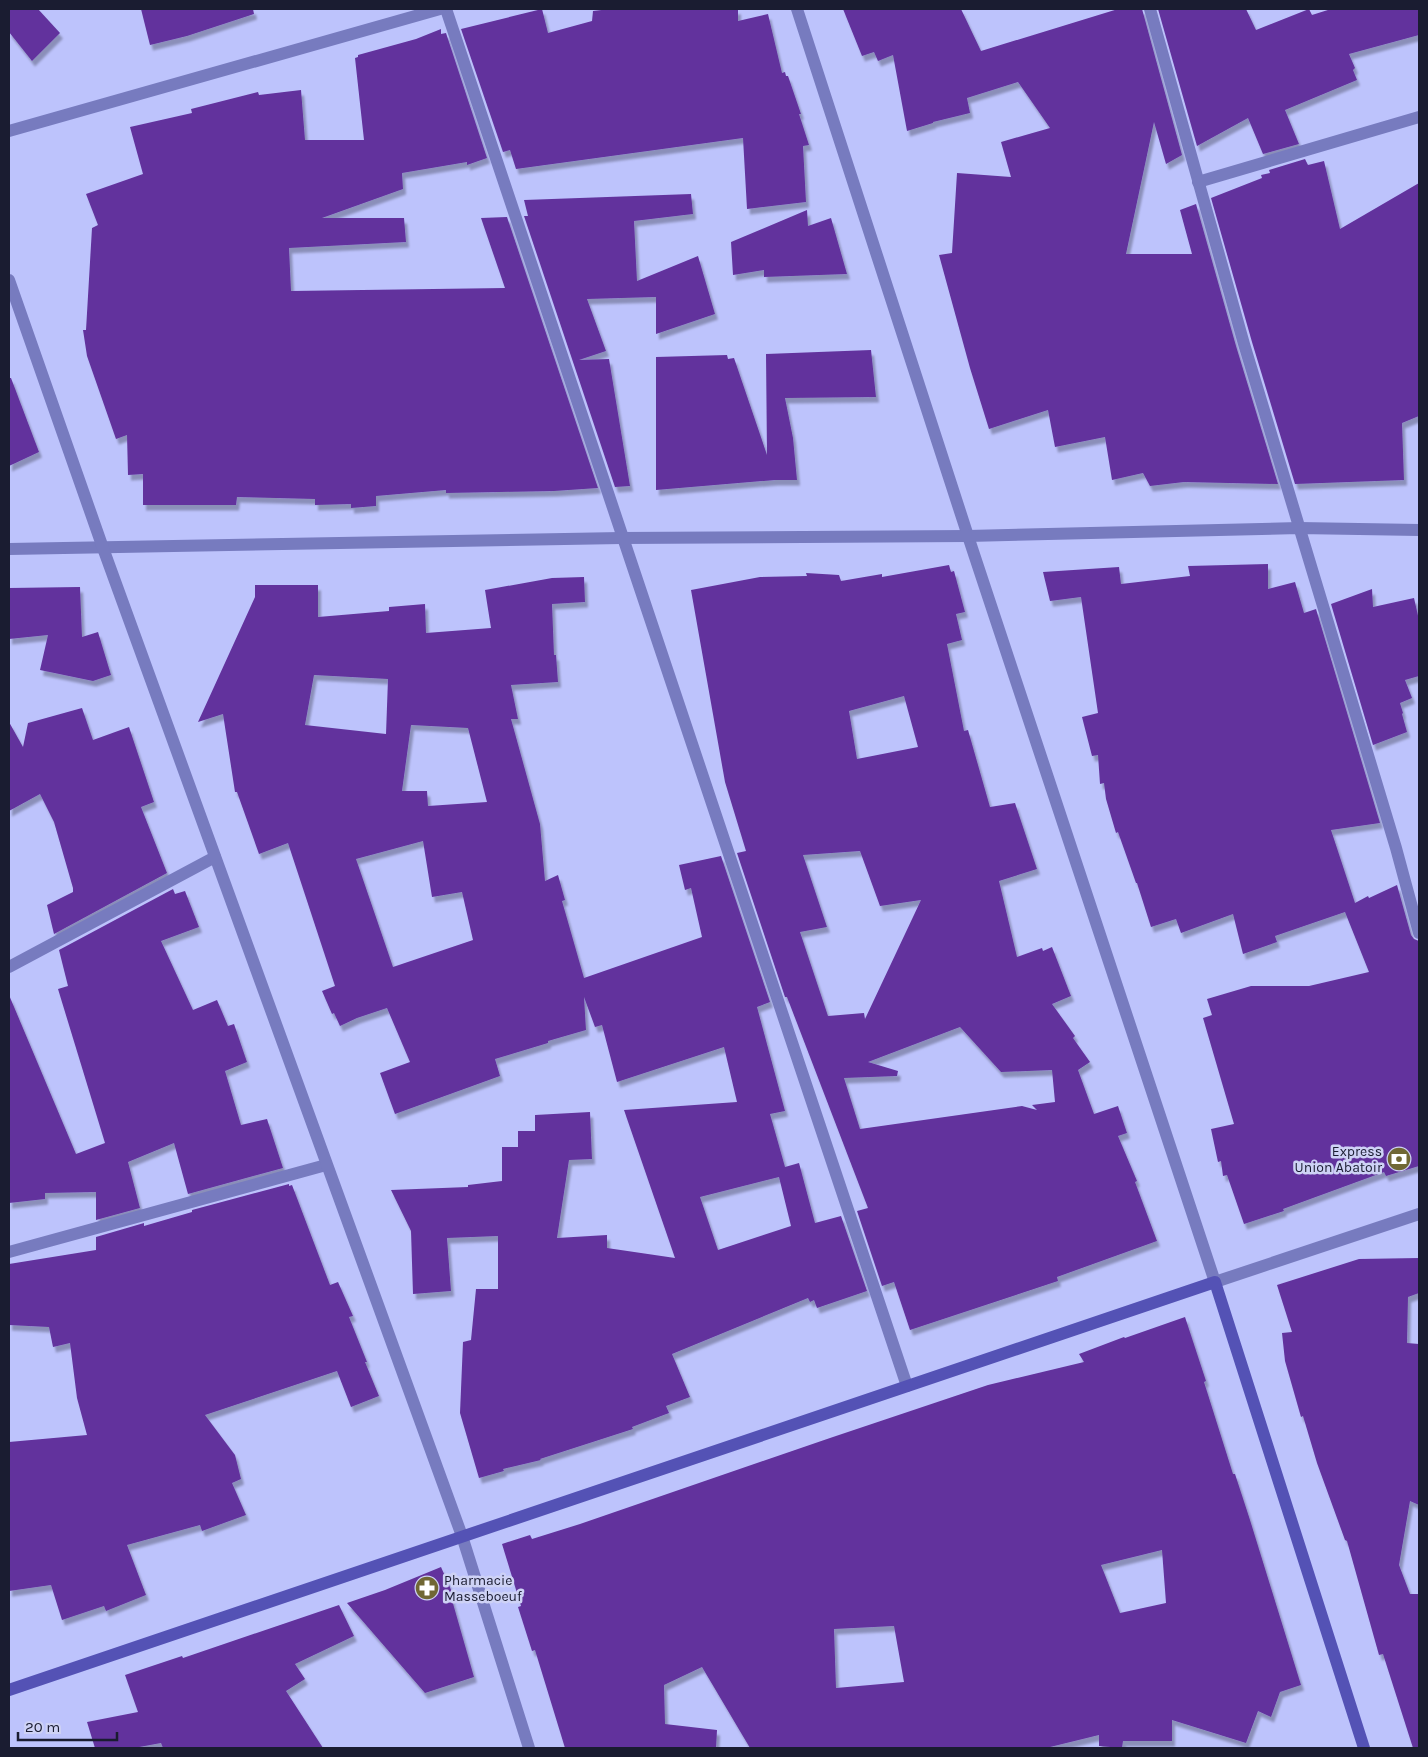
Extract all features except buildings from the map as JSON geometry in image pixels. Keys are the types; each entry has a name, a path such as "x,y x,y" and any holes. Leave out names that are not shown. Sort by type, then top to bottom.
{"main road":[{"path":"9,1690 1215,1282 1364,1748"}],"street":[{"path":"9,131 440,9"},
{"path":"446,9 907,1386"},
{"path":"797,9 968,536 1215,1282 1419,1214"},
{"path":"1150,9 1198,182 1299,528 1396,848 1419,933"},
{"path":"1198,182 1419,117"},
{"path":"9,280 102,548 462,1536 529,1748"},
{"path":"9,549 622,538 968,536 1299,528 1419,530"},
{"path":"9,967 215,857"},
{"path":"9,1252 326,1165"}],"place":[{"name":"Express Union Abatoir","path":"1399,1159"},
{"name":"Pharmacie Masseboeuf","path":"427,1588"}]}
